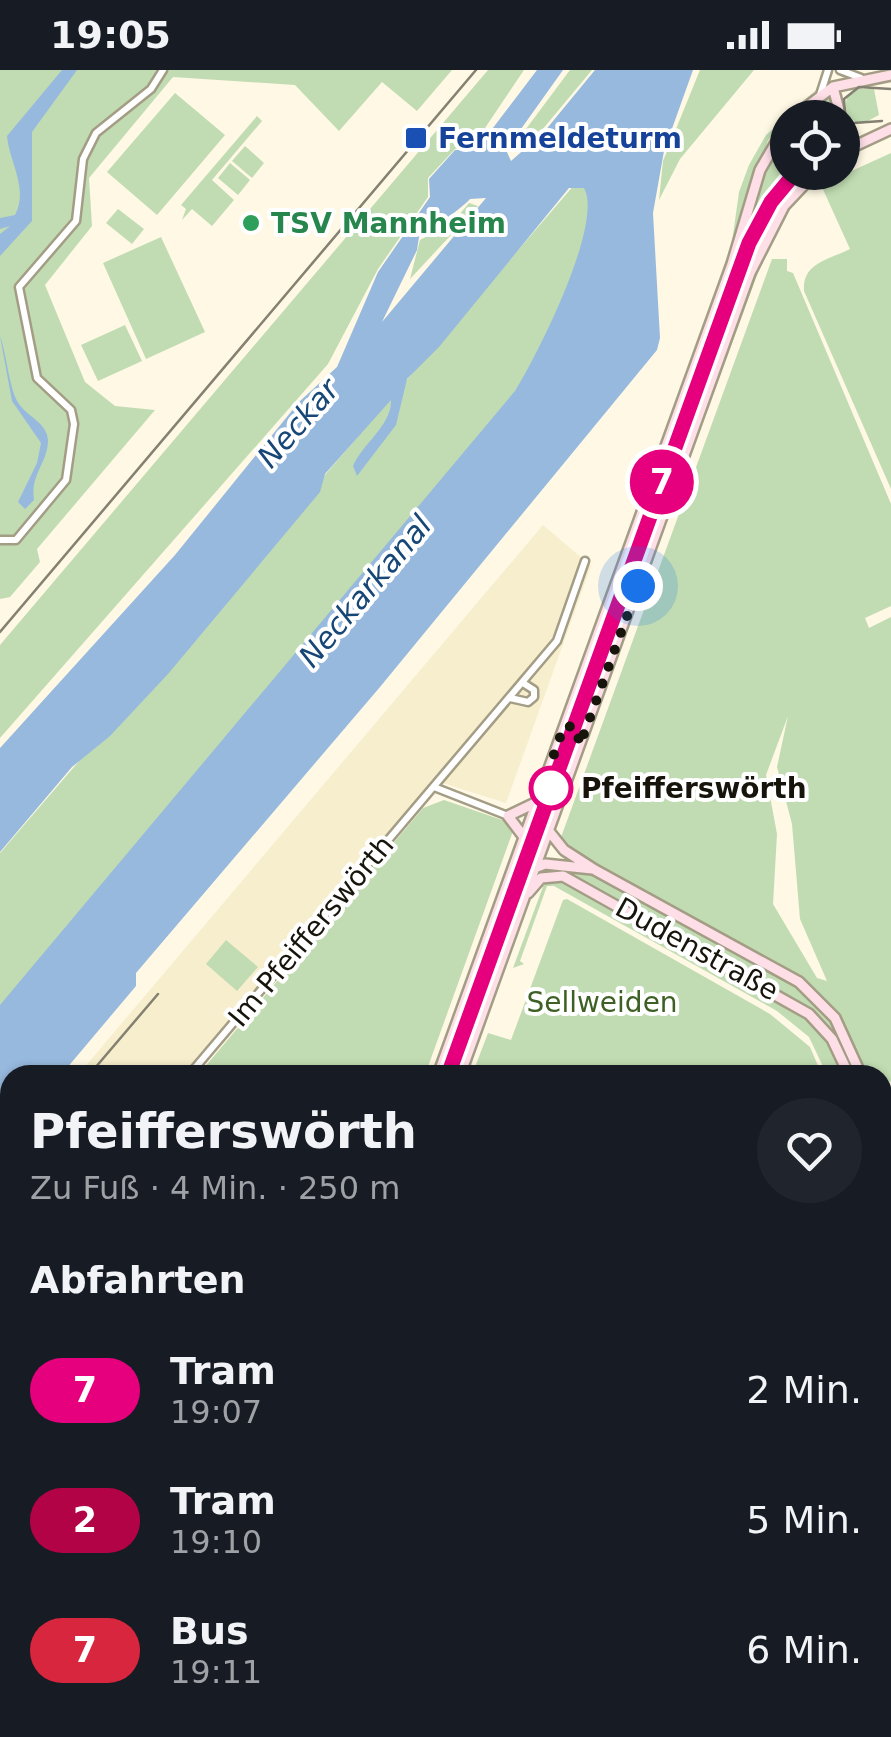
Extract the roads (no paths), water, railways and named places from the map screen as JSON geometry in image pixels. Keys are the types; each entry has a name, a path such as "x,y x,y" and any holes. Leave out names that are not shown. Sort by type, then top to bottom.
{"main road":[{"path":"814,100 834,87 860,78 891,75"},
{"path":"834,87 837,100"},
{"path":"860,144 891,129"},
{"path":"442,1065 732,264 760,170 770,153"},
{"path":"464,1065 750,273 797,190"},
{"path":"564,726 576,727 580,745"},
{"path":"524,837 508,816 537,802"},
{"name":"Dudenstraße","path":"548,830 564,850 595,870 799,982 834,1018 855,1065"},
{"path":"510,877 536,865"},
{"name":"Dudenstraße","path":"536,865 595,870"},
{"name":"Dudenstraße","path":"524,899 549,874 574,881 809,1014 832,1039 844,1065"},
{"path":"475,974 478,991 490,993"}],"street":[{"path":"0,540 16,540 66,480 74,424 71,410 37,378 19,286 76,221 83,159 96,133 151,89 163,70"},
{"path":"829,70 834,87"},
{"path":"820,95 829,70"},
{"path":"840,70 860,78"},
{"name":"Im Pfeifferswörth","path":"198,1065 557,641 585,561"},
{"name":"Im Pfeifferswörth","path":"510,698 528,702 534,697 534,690 523,682"},
{"path":"434,787 508,816"}],"water":[{"path":"62,70 77,70 32,132 32,221 0,256 0,234 10,226 0,229 0,218 15,215 20,195 7,136"},
{"path":"537,70 563,70 506,150 511,161 544,132 595,70 693,70 664,151 653,213 660,338 657,350 380,687 136,973 136,986 69,1065 0,1065 0,1005 515,391 552,321 585,230 588,205 584,188 569,188 439,347 407,379 396,425 357,476 353,466 387,418 391,400 325,474 320,492 168,674 110,736 72,767 0,852 0,748 175,555 299,402 337,367 378,272 430,197 429,179 455,150 477,149","holes":["486,198 382,322 417,250 419,237 470,199"]},
{"path":"0,336 16,398 44,429 48,440 34,483 34,500 25,509 18,502 37,463 41,443 12,401"}],"tram line":[{"path":"882,121 853,123 845,114 844,99 859,87 891,89"},
{"name":"7","path":"452,1065 749,243 780,190"},
{"path":"456,1065 753,244 785,190"}],"railway":[{"path":"0,632 476,70"},
{"path":"98,1065 158,994"}],"place":[{"name":"Fernmeldeturm","path":"416,138"},
{"name":"TSV Mannheim","path":"251,223"},
{"name":"Pfeifferswörth","path":"551,788"}],"water label":[{"name":"Neckar","path":"298,423"},
{"name":"Neckarkanal","path":"365,591"}],"park label":[{"name":"Sellweiden","path":"602,1002"}]}
